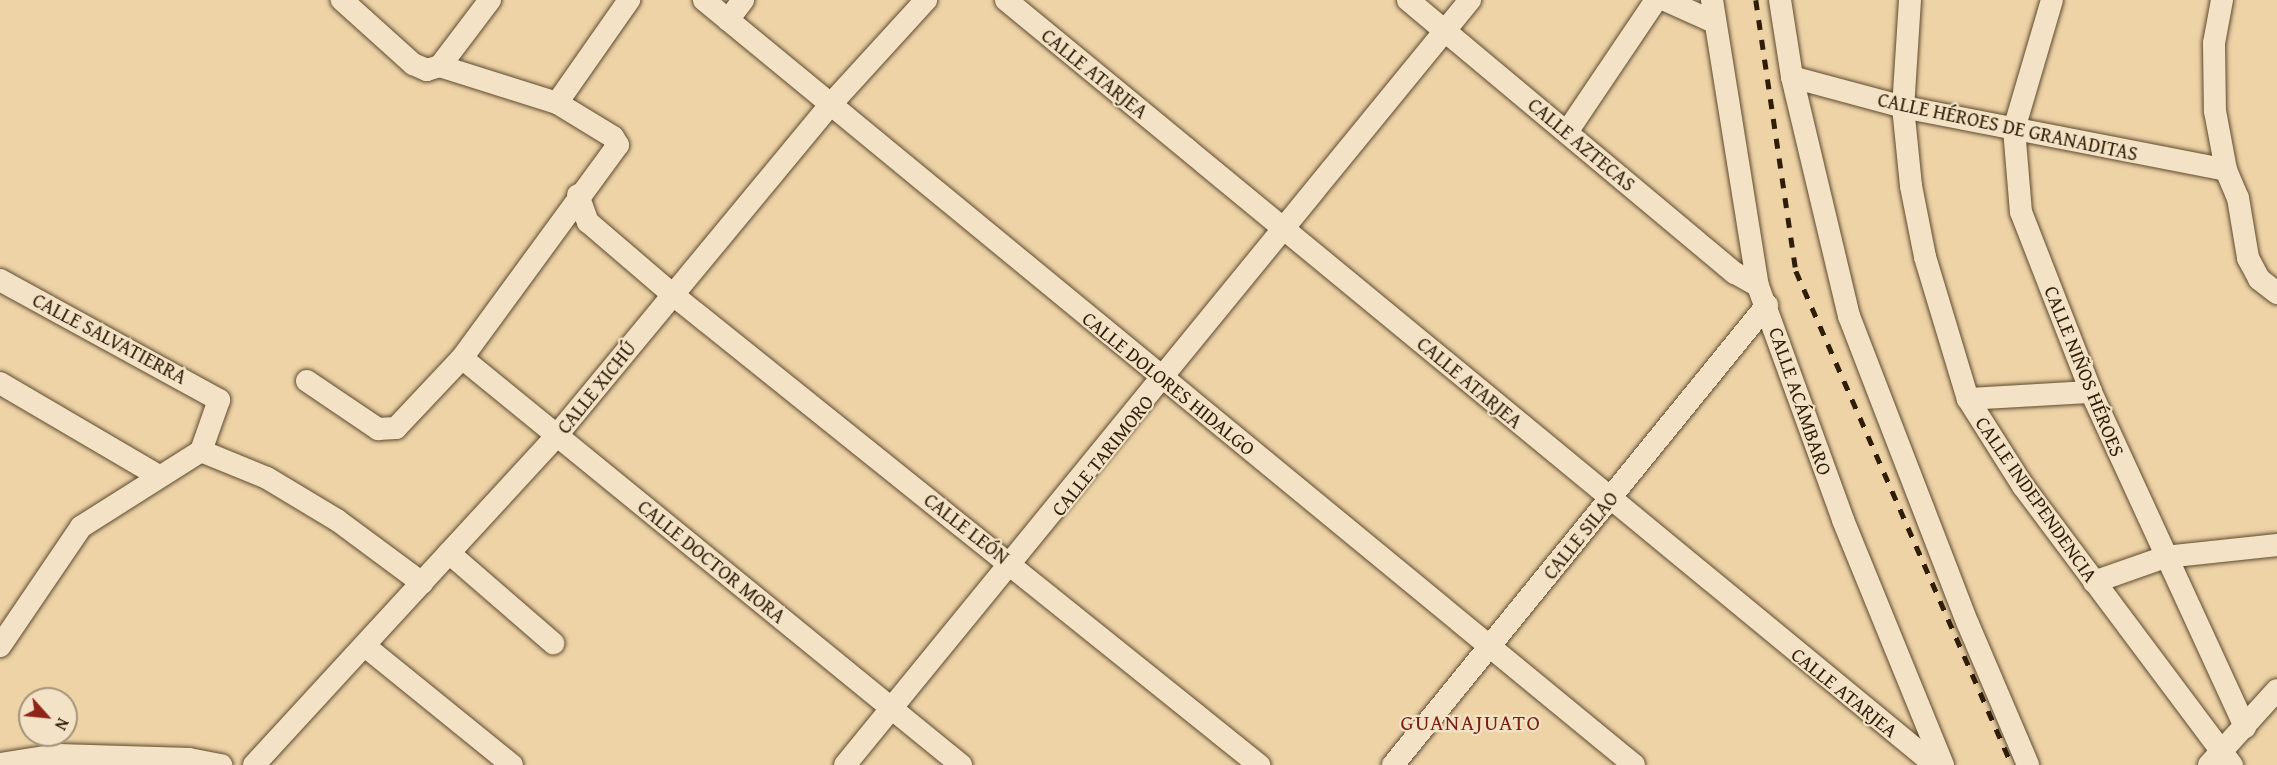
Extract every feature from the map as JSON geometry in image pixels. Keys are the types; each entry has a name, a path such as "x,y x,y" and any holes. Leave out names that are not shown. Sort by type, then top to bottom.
{"street":[{"path":"307,381 378,429 396,428 462,358 578,195 614,157 618,145 613,137 557,102 440,66 427,70 413,64 342,0"},
{"path":"440,66 490,0"},
{"path":"557,102 629,0"},
{"name":"CALLE DOLORES HIDALGO","path":"704,0 1634,765"},
{"path":"728,20 743,0"},
{"name":"CALLE XICHÚ","path":"254,765 557,435 831,104 926,0"},
{"name":"CALLE ATARJEA","path":"1006,0 1935,765"},
{"name":"CALLE AZTECAS","path":"1408,0 1762,295"},
{"name":"CALLE TARIMORO","path":"845,765 1286,230 1448,31 1470,0"},
{"path":"1567,132 1656,0"},
{"path":"1665,0 1713,11"},
{"path":"1780,0 1791,76 1849,315 1968,624 2028,765"},
{"name":"CALLE INDEPENDENCIA","path":"1910,0 1903,107 1925,257 1968,399 2023,486 2222,760"},
{"name":"CALLE NIÑOS HÉROES","path":"2052,0 2014,129 2021,212 2091,392 2245,727"},
{"path":"2222,0 2214,43 2215,88 2226,170 2238,198 2247,258 2259,279 2277,293"},
{"name":"CALLE ACÁMBARO","path":"1713,11 1762,295 1835,498 1943,765"},
{"name":"CALLE HÉROES DE GRANADITAS","path":"1791,76 1903,107 2226,170"},
{"name":"CALLE LEÓN","path":"578,195 588,222 672,294 1012,564 1259,765"},
{"name":"CALLE SALVATIERRA","path":"0,279 219,400 201,451"},
{"name":"CALLE SILAO","path":"1394,765 1610,498 1762,295"},
{"name":"CALLE DOCTOR MORA","path":"462,358 961,765"},
{"path":"0,383 157,475"},
{"path":"1968,399 2091,392"},
{"path":"0,646 81,527 157,475 187,463 201,451 287,490 337,520 422,584"},
{"path":"2094,582 2165,557 2277,545"},
{"path":"449,553 553,643"},
{"path":"365,646 512,765"},
{"path":"2222,760 2245,727 2277,690"},
{"path":"0,764 58,755 189,759 221,765"}],"railway":[{"path":"1756,0 1796,271 2012,765"}],"district":[{"name":"GUANAJUATO","path":"1471,723"}]}
